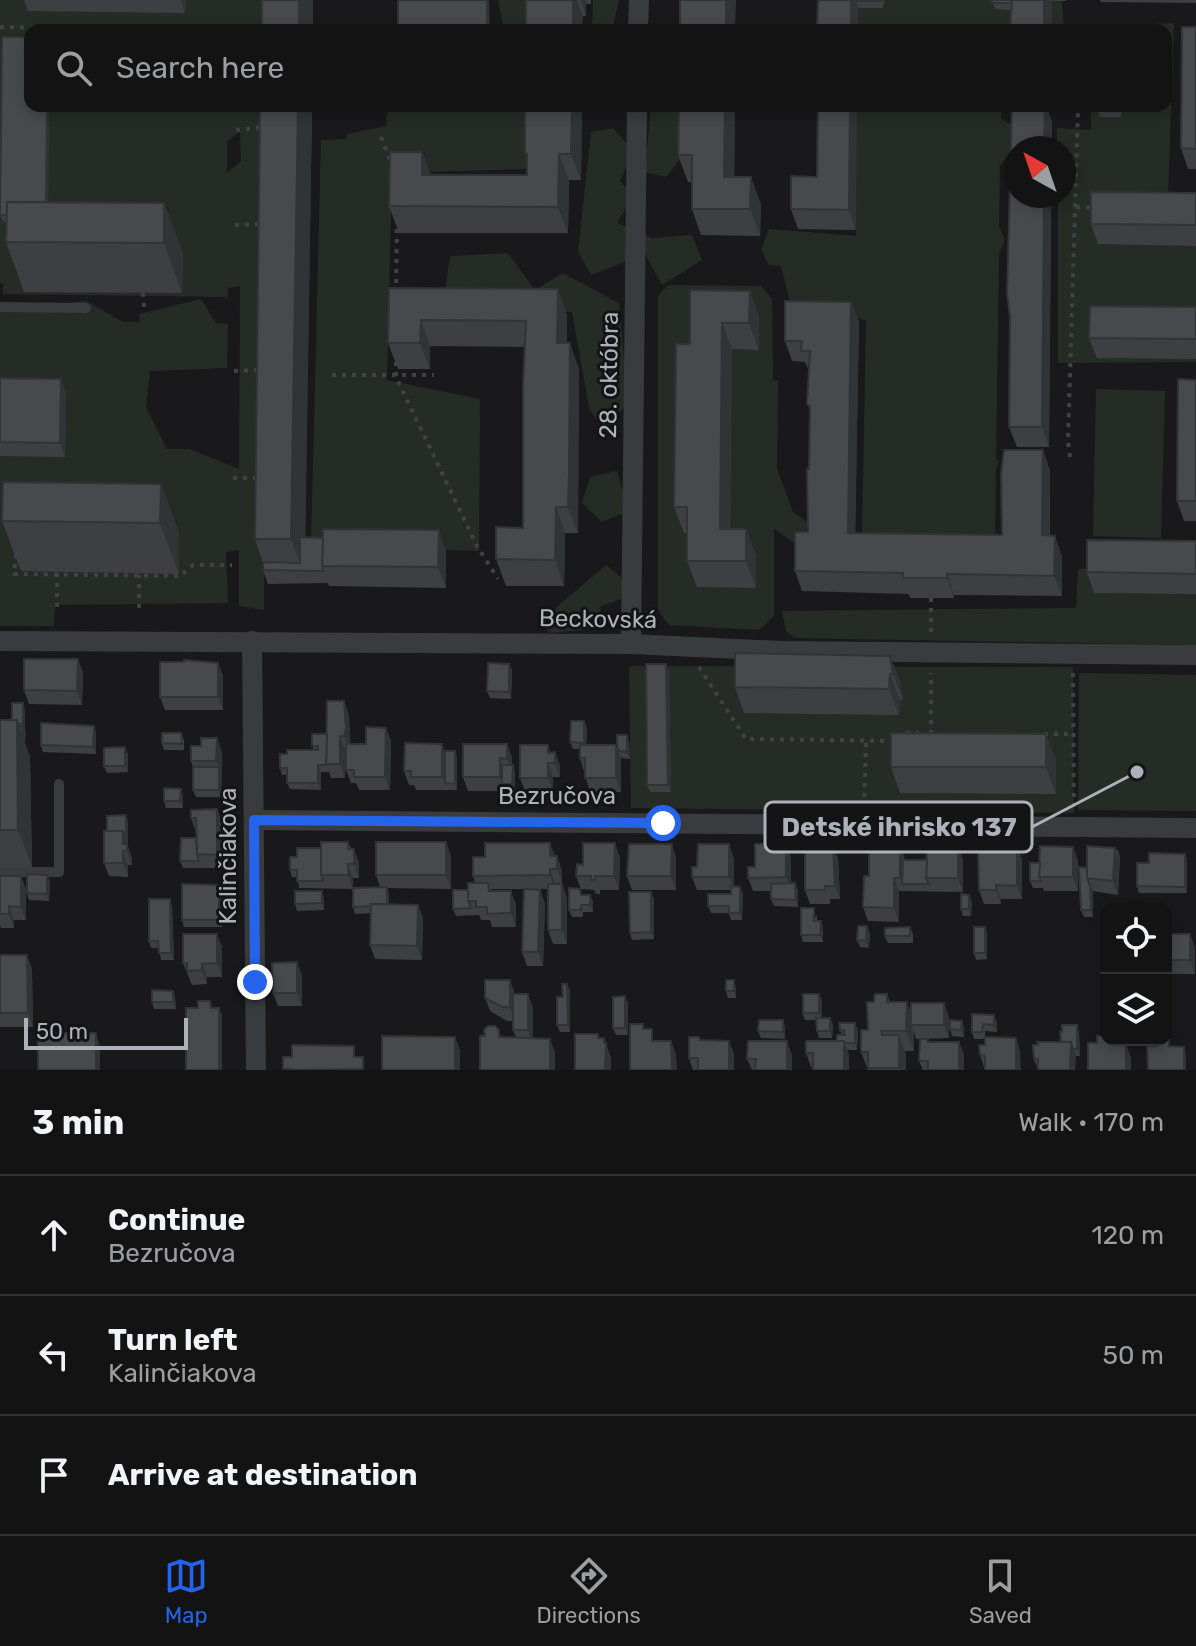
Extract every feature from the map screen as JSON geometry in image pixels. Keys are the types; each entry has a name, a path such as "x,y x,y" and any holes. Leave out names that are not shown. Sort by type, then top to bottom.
{"street":[{"path":"638,24 639,0"},
{"name":"28. októbra","path":"631,644 637,112"},
{"name":"Beckovská","path":"0,641 631,644 797,651 1196,655"},
{"name":"Kalinčiakova","path":"252,641 256,1070"},
{"name":"Bezručova","path":"254,820 1196,828"}],"lane":[{"path":"0,307 86,308"},
{"path":"0,872 59,872 59,784"}],"path":[{"path":"0,27 24,28"},
{"path":"1078,112 1076,207 1098,208"},
{"path":"236,130 269,126"},
{"path":"381,137 391,163"},
{"path":"1070,457 1076,208"},
{"path":"396,306 397,220"},
{"path":"235,225 268,224"},
{"path":"143,293 144,309"},
{"path":"396,349 396,377 477,546 498,579"},
{"path":"234,371 264,370"},
{"path":"332,375 434,375"},
{"path":"233,478 259,478"},
{"path":"16,545 14,574 180,576 193,565 232,565"},
{"path":"57,573 57,607"},
{"path":"139,574 139,608"},
{"path":"1074,654 1074,827"},
{"path":"696,664 746,739 900,741 901,733 931,734"},
{"path":"1042,734 1074,734"},
{"path":"863,825 866,741"}],"shaded area":[{"path":"0,0 271,0 270,24 24,24 24,112 270,112 264,610 239,606 239,550 226,552 228,603 55,605 54,626 0,626 0,311 86,301 123,322 140,322 139,314 201,299 216,323 228,324 227,368 150,371 146,407 167,449 189,449 239,469 240,286 228,288 228,297 3,294 3,284 0,283","holes":["240,132 241,161 227,173 227,141"]},
{"path":"498,0 533,0 531,24 503,24"},
{"path":"593,0 619,0 613,24 592,24"},
{"path":"853,0 1062,0 1064,24 853,24"},
{"path":"1174,23 1172,81 1172,24 1152,24"},
{"path":"387,112 530,112 528,169 392,173 387,380 480,399 479,551 311,545 321,140 346,139 347,134 386,126"},
{"path":"650,112 678,112 681,158 666,177 645,172"},
{"path":"854,112 1001,112 1001,119 1016,127 1015,136 1004,136 1004,160 1000,166 999,227 1005,240 999,254 996,460 999,461 996,470 995,547 862,542 866,320 792,309 781,266 769,265 761,250 769,229 856,236"},
{"path":"1091,112 1171,112 1168,197 1196,216 1196,362 1058,363 1058,208 1076,208 1076,136 1057,136 1057,128 1091,130"},
{"path":"613,128 633,151 620,181 633,196 617,223 652,238 692,235 702,260 662,285 645,254 591,275 578,252 591,132"},
{"path":"508,253 535,290 563,273 619,303 624,359 644,391 618,413 604,432 589,408 572,312 454,309 444,297 450,256"},
{"path":"668,285 761,286 772,299 773,380 778,381 777,469 793,512 810,524 796,544 774,529 774,616 759,630 669,625 658,610 658,296"},
{"path":"1096,389 1165,391 1161,538 1093,536"},
{"path":"617,471 628,511 602,522 582,503 590,477"},
{"path":"606,565 639,592 600,607 602,628 551,633 538,623"},
{"path":"1196,565 1196,645 795,638 786,631 782,611 1076,608 1078,569"},
{"path":"629,666 1073,667 1074,813 631,808"},
{"path":"1079,673 1196,675 1196,811 1078,810"}],"building":[{"path":"262,0 299,0 299,24 262,24"},
{"path":"398,0 487,0 487,24 398,24"},
{"path":"526,0 573,0 573,24 526,24"},
{"path":"680,0 726,0 726,24 680,24"},
{"path":"818,0 851,0 851,24 817,24"},
{"path":"992,0 1012,0 1011,3 992,3"},
{"path":"1012,0 1044,0 1044,24 1010,24"},
{"path":"1182,27 1196,27 1196,149 1181,148"},
{"path":"2,37 24,37 24,112 47,112 46,202 7,202 7,215 0,215"},
{"path":"260,112 298,112 291,539 255,539"},
{"path":"525,112 572,112 571,154 559,154 558,207 389,206 390,152 422,152 422,175 527,175"},
{"path":"679,112 725,112 724,177 751,177 750,209 692,209 692,155 678,155"},
{"path":"818,112 850,112 849,210 791,209 791,176 817,177"},
{"path":"1012,112 1045,112 1044,136 1011,136"},
{"path":"1091,192 1196,193 1196,225 1091,224"},
{"path":"7,202 164,203 164,243 6,242"},
{"path":"1009,208 1044,208 1042,427 1009,427 1010,317 1007,294"},
{"path":"389,288 558,289 557,343 570,343 569,471 568,507 556,507 555,560 496,559 496,527 523,528 526,321 421,320 420,343 388,343"},
{"path":"690,290 750,291 749,323 722,323 720,529 746,529 746,561 687,561 687,507 674,507 676,344 690,344"},
{"path":"785,301 851,302 848,533 1002,535 1001,474 1004,450 1043,450 1042,535 1055,536 1054,576 947,574 947,578 903,578 903,573 795,571 795,532 808,532 810,406 807,404 810,351 801,351 802,341 785,341"},
{"path":"1090,306 1196,307 1196,339 1089,338"},
{"path":"0,378 61,379 60,443 0,442"},
{"path":"1178,379 1196,380 1196,501 1177,501"},
{"path":"3,482 161,484 160,523 2,521"},
{"path":"323,529 439,530 438,567 322,566"},
{"path":"300,537 323,538 323,571 263,570 263,562 300,563"},
{"path":"1087,540 1196,541 1196,574 1087,572"},
{"path":"735,653 890,656 893,674 890,674 889,689 735,687"},
{"path":"24,659 78,659 77,691 24,690"},
{"path":"184,660 218,663 218,697 160,697 160,662"},
{"path":"488,663 509,664 509,692 487,691"},
{"path":"646,664 666,664 668,785 647,785"},
{"path":"327,701 344,701 346,728 344,736 340,736 340,764 326,764"},
{"path":"12,703 23,703 23,724 12,720"},
{"path":"0,720 17,720 18,830 0,830"},
{"path":"571,721 584,721 584,743 570,742"},
{"path":"41,723 94,726 93,747 41,745"},
{"path":"366,727 386,728 385,777 354,777 354,770 346,770 346,744 366,744"},
{"path":"162,733 181,733 182,744 162,743"},
{"path":"891,733 1046,734 1046,767 891,767"},
{"path":"312,734 327,734 326,765 318,765 318,783 287,783 287,768 280,768 280,754 287,754 287,750 318,750 318,746 312,746"},
{"path":"617,735 627,735 627,752 619,751"},
{"path":"201,738 217,738 216,761 191,761 191,746 201,746"},
{"path":"405,743 442,744 442,777 411,777 411,771 404,771"},
{"path":"463,744 507,744 507,759 500,758 500,777 463,777"},
{"path":"520,745 548,745 548,753 555,752 555,763 548,763 548,778 520,778"},
{"path":"580,745 616,745 616,778 585,778 585,758 580,758"},
{"path":"125,747 125,766 104,766 104,748"},
{"path":"445,751 455,751 455,784 445,783"},
{"path":"502,765 513,765 512,784 502,784"},
{"path":"193,767 219,767 219,790 193,790"},
{"path":"164,788 181,789 180,801 164,801"},
{"path":"217,809 217,855 197,854 196,818 191,818 191,810"},
{"path":"126,815 126,838 123,831 107,831 107,816"},
{"path":"104,831 123,831 123,844 127,844 127,851 123,851 123,863 104,863"},
{"path":"181,838 196,838 199,861 180,861"},
{"path":"321,842 348,842 348,849 354,849 354,864 348,864 348,875 321,875"},
{"path":"376,842 446,842 446,875 376,875"},
{"path":"485,843 550,843 550,856 557,856 557,869 550,869 550,875 473,876 473,857 485,857"},
{"path":"583,843 615,843 614,876 595,876 595,880 591,880 591,876 576,876 577,864 583,865"},
{"path":"629,844 672,844 671,876 627,876"},
{"path":"698,844 729,844 729,877 692,877 692,867 697,867"},
{"path":"755,844 786,844 786,877 748,878 748,867 755,867"},
{"path":"818,844 833,845 835,886 825,886 825,890 805,890 805,849 818,849"},
{"path":"869,844 900,845 900,878 894,878 894,908 863,907 864,876 869,876"},
{"path":"927,845 958,845 958,878 926,878"},
{"path":"988,846 1017,846 1017,886 996,885 996,890 979,890 978,850 988,850"},
{"path":"1040,846 1073,847 1073,877 1039,877"},
{"path":"1087,846 1115,848 1113,881 1087,878"},
{"path":"297,848 321,848 323,881 297,881 297,870 290,870 290,857 297,857"},
{"path":"1149,853 1185,854 1185,887 1137,886 1137,863 1149,863"},
{"path":"903,860 927,860 926,878 929,884 902,884"},
{"path":"1030,863 1040,863 1041,881 1030,881"},
{"path":"1079,867 1087,868 1091,910 1081,910"},
{"path":"27,874 47,875 47,894 27,893"},
{"path":"0,876 21,876 21,907 9,906 9,914 0,914"},
{"path":"468,883 488,883 489,891 511,891 511,913 487,914 487,907 476,907 476,901 468,901"},
{"path":"795,883 796,900 771,899 771,884"},
{"path":"182,884 219,885 219,920 182,920"},
{"path":"548,884 562,884 562,930 548,930"},
{"path":"731,886 740,887 740,913 729,913 729,906 708,906 708,894 731,894"},
{"path":"387,887 387,904 353,907 353,888"},
{"path":"569,888 580,889 581,895 590,895 590,905 581,905 581,910 569,910"},
{"path":"524,889 540,890 538,952 522,952"},
{"path":"453,890 468,890 471,908 453,909"},
{"path":"295,891 322,891 322,903 295,904"},
{"path":"629,892 651,892 651,932 630,933"},
{"path":"961,894 969,895 969,909 961,909"},
{"path":"149,899 170,899 171,953 159,953 158,941 149,941"},
{"path":"371,904 418,905 417,946 370,945"},
{"path":"801,908 814,908 814,921 821,921 820,935 801,935"},
{"path":"858,926 867,926 866,941 857,940"},
{"path":"910,927 910,936 885,936 885,928"},
{"path":"974,927 985,927 985,953 974,953"},
{"path":"183,934 217,934 217,963 202,964 202,970 187,971 187,963 183,963"},
{"path":"1172,934 1190,934 1190,960 1172,960"},
{"path":"0,955 27,955 28,1013 0,1013"},
{"path":"297,962 297,993 273,993 272,963"},
{"path":"485,980 510,980 510,1007 502,1007 485,998"},
{"path":"726,980 734,980 734,991 726,991"},
{"path":"562,984 567,984 568,1025 557,1025 557,997 563,997"},
{"path":"152,990 173,991 173,1002 152,1002"},
{"path":"513,994 528,994 528,1030 513,1030"},
{"path":"803,994 819,994 819,1013 803,1013"},
{"path":"875,994 887,994 887,1002 907,1002 906,1031 881,1031 882,1035 899,1035 899,1068 868,1068 868,1052 861,1052 861,1030 868,1030 867,1002 874,1002"},
{"path":"625,996 625,1028 613,1028 613,997"},
{"path":"198,1001 210,1001 211,1008 219,1008 219,1070 186,1070 186,1008 198,1008"},
{"path":"911,1003 944,1003 944,1025 911,1025"},
{"path":"972,1014 994,1015 994,1025 983,1024 982,1032 972,1032"},
{"path":"816,1018 830,1018 830,1031 817,1031"},
{"path":"759,1020 783,1020 783,1032 758,1031"},
{"path":"950,1020 962,1021 961,1030 950,1029"},
{"path":"839,1023 855,1023 855,1043 837,1041 837,1035 845,1035"},
{"path":"630,1024 643,1024 643,1029 652,1029 652,1041 671,1041 672,1070 630,1070"},
{"path":"1062,1025 1077,1025 1077,1049 1073,1049 1071,1042 1061,1042"},
{"path":"488,1026 499,1030 499,1037 550,1039 550,1070 480,1070 480,1036 485,1036 484,1030"},
{"path":"38,1033 96,1033 96,1070 38,1070"},
{"path":"575,1034 598,1034 598,1038 604,1038 605,1070 575,1070"},
{"path":"382,1036 455,1037 455,1070 382,1070"},
{"path":"1097,1036 1100,1036 1100,1046 1126,1046 1126,1070 1088,1070 1088,1043 1097,1043"},
{"path":"689,1037 729,1041 729,1070 698,1070 698,1058 689,1058"},
{"path":"985,1037 1016,1038 1016,1070 985,1070 985,1056 980,1055 979,1045 985,1045"},
{"path":"920,1039 959,1042 959,1070 928,1070 928,1061 919,1061"},
{"path":"748,1041 787,1041 787,1070 755,1070 756,1059 747,1059"},
{"path":"806,1041 844,1041 844,1070 813,1070 813,1053 806,1053"},
{"path":"1037,1042 1071,1042 1070,1070 1038,1070 1033,1045 1038,1045"},
{"path":"292,1045 354,1046 354,1057 363,1057 363,1069 283,1069 283,1057 292,1057"},
{"path":"1147,1046 1184,1047 1184,1070 1148,1070"}],"place":[{"name":"Detské ihrisko 137","path":"1137,772"}],"route":[{"path":"255,982 254,820 663,823"}]}
